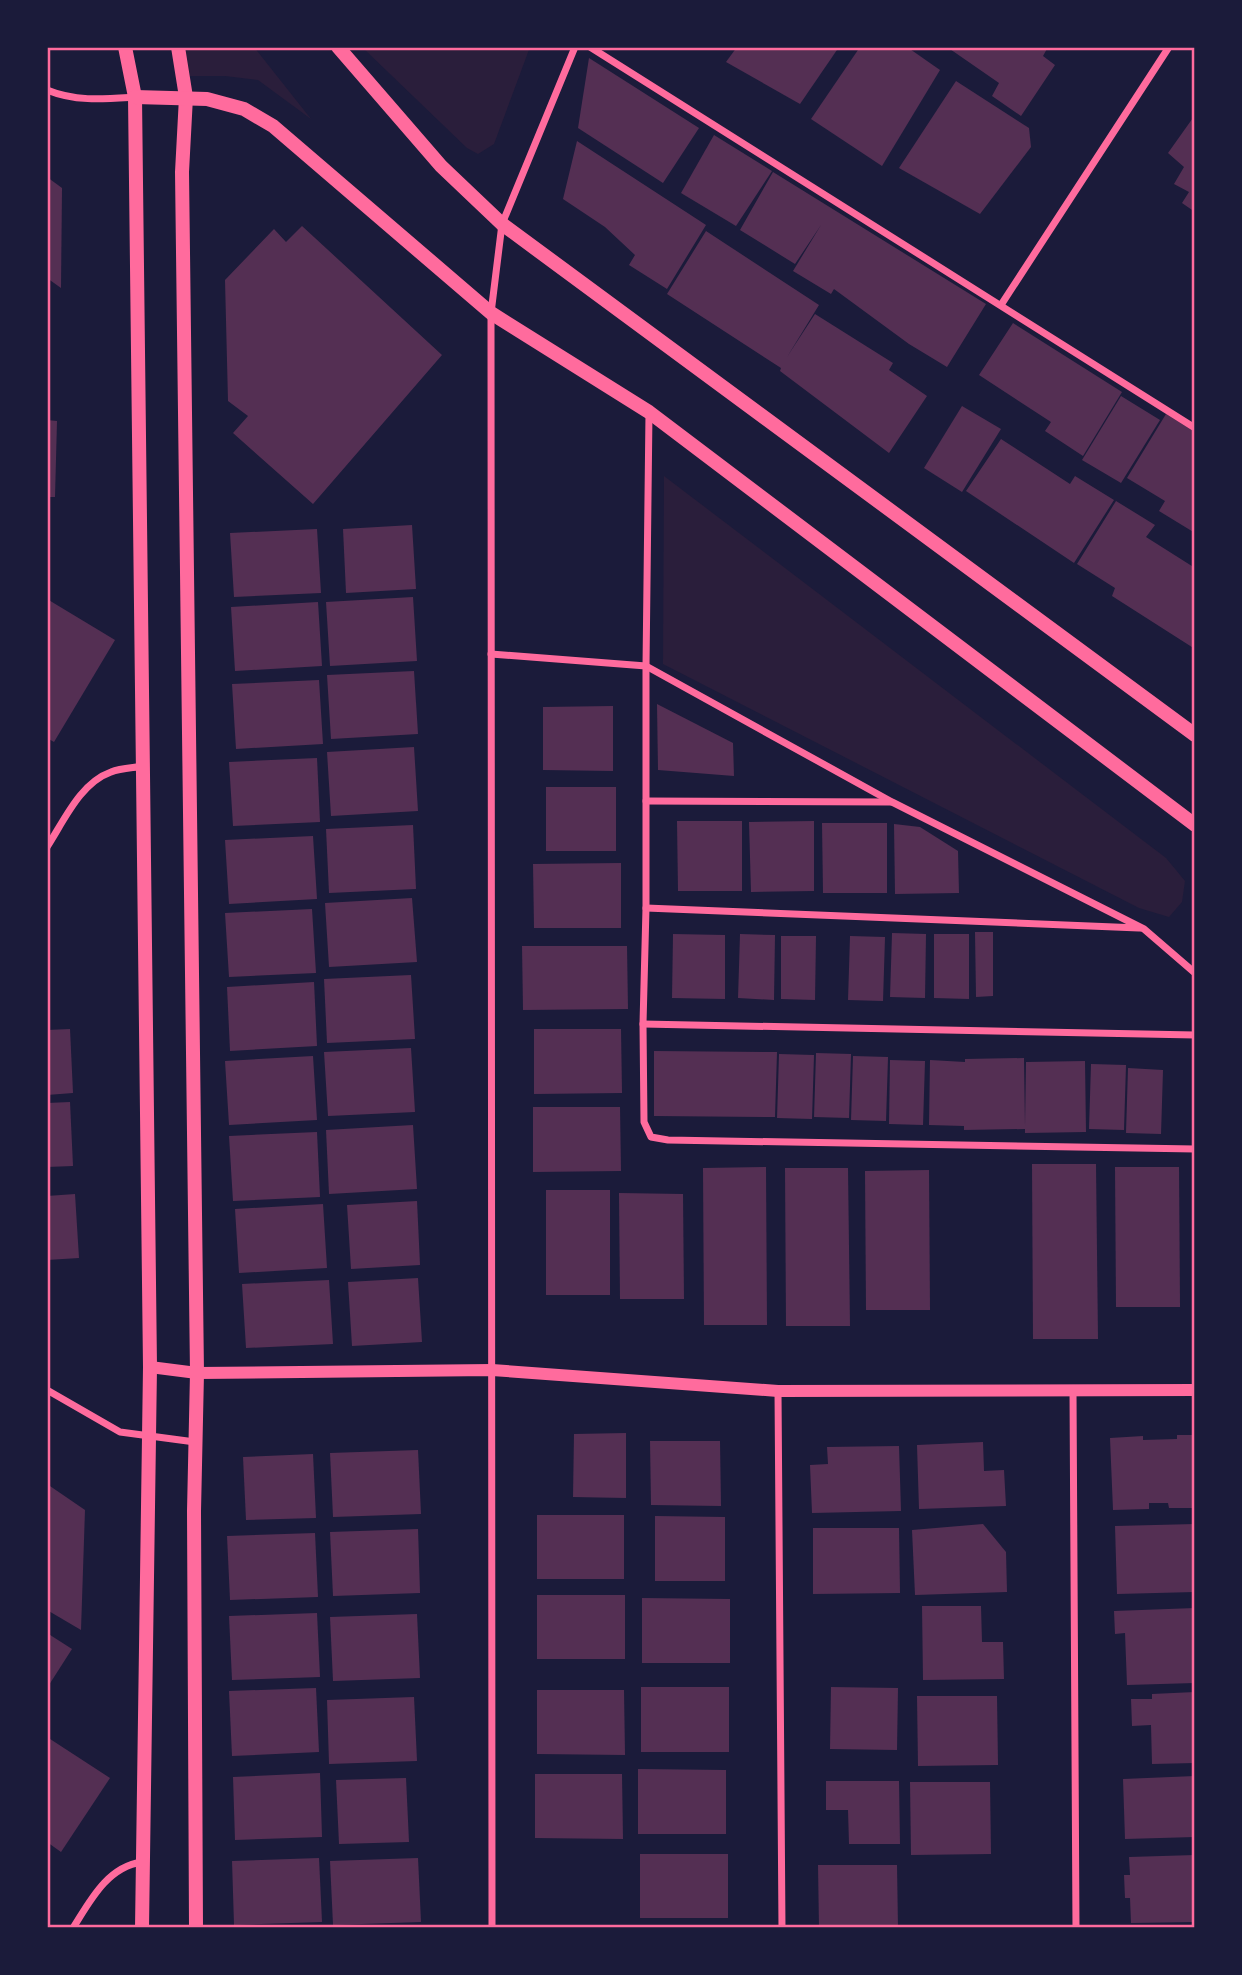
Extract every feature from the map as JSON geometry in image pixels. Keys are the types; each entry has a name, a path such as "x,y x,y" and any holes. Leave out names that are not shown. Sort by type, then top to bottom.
{"main road":[{"path":"125,47 135,97 145,766 150,1367 142,1928"},
{"path":"178,47 186,97 182,172 197,1373 196,1928"},
{"path":"338,47 441,166 502,224 1195,735"},
{"path":"135,97 207,99 244,109 273,126 491,313 649,412 1195,825"}],"street":[{"path":"492,1928 491,313 502,224 575,47"},
{"path":"590,47 1195,428"},
{"path":"1001,306 1169,47"},
{"path":"47,90 88,100 135,97"},
{"path":"649,412 643,1024 644,1122 651,1137 682,1140 1195,1149"},
{"path":"491,654 646,666 892,802 1144,929 1195,973"},
{"path":"47,847 80,796 98,778 114,771 145,766"},
{"path":"646,801 892,802"},
{"path":"646,908 1144,929"},
{"path":"643,1024 1195,1035"},
{"path":"150,1367 197,1373 492,1370 778,1391 1195,1390"},
{"path":"47,1390 120,1433 195,1442"},
{"path":"1073,1390 1076,1928"},
{"path":"778,1391 782,1928"},
{"path":"73,1928 93,1896 114,1873 129,1864 142,1862"}],"shaded area":[{"path":"185,47 254,47 311,119 258,80 190,76"},
{"path":"362,47 530,47 494,144 478,154 467,148"},
{"path":"664,476 1166,858 1185,881 1182,902 1169,917 1139,908 663,664"}],"building":[{"path":"737,47 839,47 800,104 726,62"},
{"path":"860,47 907,47 940,70 882,166 811,119"},
{"path":"947,47 1048,47 1043,56 1055,65 1021,116 992,96 999,83"},
{"path":"589,58 699,128 663,183 578,128"},
{"path":"956,81 1029,128 1031,147 980,214 899,168"},
{"path":"1195,115 1195,212 1182,203 1189,192 1174,184 1184,167 1168,153"},
{"path":"714,135 772,171 736,226 681,193"},
{"path":"577,141 706,225 667,289 629,265 635,255 605,227 563,199"},
{"path":"773,172 986,304 947,367 909,344 834,289 831,294 793,271 821,225 795,264 740,230"},
{"path":"47,177 62,188 61,288 47,278"},
{"path":"302,226 442,355 313,504 233,433 248,416 228,401 225,280 274,229 286,242"},
{"path":"706,231 819,305 787,357 815,314 893,363 889,370 927,396 889,453 780,371 781,368 667,294"},
{"path":"1013,323 1122,392 1083,456 1045,431 1051,422 979,375"},
{"path":"1121,396 1160,420 1121,483 1082,460"},
{"path":"962,406 1001,429 962,492 924,468"},
{"path":"1166,414 1195,432 1195,533 1159,511 1165,501 1127,478"},
{"path":"47,420 57,421 55,497 47,497"},
{"path":"1001,439 1070,484 1075,476 1114,500 1074,563 966,491"},
{"path":"1116,501 1155,525 1146,537 1195,568 1195,649 1112,596 1115,588 1077,564"},
{"path":"412,525 416,589 346,593 343,529"},
{"path":"317,529 321,593 234,597 230,533"},
{"path":"413,597 417,661 330,666 326,602"},
{"path":"47,599 115,640 54,742 47,738"},
{"path":"318,602 322,666 235,671 231,607"},
{"path":"414,671 418,734 331,739 327,675"},
{"path":"319,680 323,744 236,749 232,684"},
{"path":"657,704 733,743 734,776 658,770"},
{"path":"613,706 613,771 543,770 543,707"},
{"path":"414,747 418,811 331,816 327,752"},
{"path":"317,758 320,822 233,826 229,762"},
{"path":"546,787 616,787 616,851 546,851"},
{"path":"677,821 742,821 742,891 678,891"},
{"path":"814,821 814,891 751,892 749,822"},
{"path":"822,823 887,823 887,893 823,893"},
{"path":"894,824 920,827 958,851 959,893 895,894"},
{"path":"413,825 416,889 329,893 326,829"},
{"path":"313,836 317,899 229,904 225,840"},
{"path":"621,863 621,928 534,928 533,864"},
{"path":"412,898 417,962 329,967 325,903"},
{"path":"312,909 316,973 229,977 225,913"},
{"path":"975,932 993,932 993,996 976,997"},
{"path":"892,933 926,934 925,998 890,997"},
{"path":"673,934 725,935 725,999 672,998"},
{"path":"740,934 775,935 774,1000 738,998"},
{"path":"934,934 969,934 969,999 934,998"},
{"path":"781,936 816,936 815,1000 781,999"},
{"path":"850,936 885,937 883,1001 848,1000"},
{"path":"522,946 627,946 628,1009 523,1010"},
{"path":"411,975 415,1039 327,1043 324,979"},
{"path":"314,982 317,1046 230,1051 227,987"},
{"path":"70,1029 73,1093 47,1095 47,1030"},
{"path":"534,1029 621,1029 622,1093 534,1094"},
{"path":"411,1048 415,1112 328,1116 324,1052"},
{"path":"654,1051 777,1052 775,1117 654,1116"},
{"path":"816,1053 851,1054 849,1118 814,1117"},
{"path":"779,1054 814,1055 812,1119 777,1118"},
{"path":"313,1056 317,1120 229,1125 225,1061"},
{"path":"853,1056 888,1057 886,1121 851,1120"},
{"path":"1024,1058 1025,1126 1026,1062 1085,1061 1086,1132 1025,1133 1025,1129 964,1130 964,1126 929,1125 930,1060 965,1062 965,1059"},
{"path":"890,1060 925,1061 923,1125 889,1124"},
{"path":"1091,1064 1126,1065 1124,1130 1089,1129"},
{"path":"1128,1068 1163,1070 1161,1134 1126,1133"},
{"path":"70,1102 73,1166 47,1167 47,1103"},
{"path":"533,1107 620,1107 621,1171 533,1172"},
{"path":"413,1125 417,1189 329,1194 326,1130"},
{"path":"317,1132 320,1197 233,1201 229,1136"},
{"path":"1032,1164 1096,1164 1098,1339 1033,1339"},
{"path":"766,1167 767,1325 704,1325 703,1168"},
{"path":"1115,1167 1179,1167 1180,1307 1116,1307"},
{"path":"785,1168 848,1168 850,1326 786,1326"},
{"path":"929,1170 930,1310 866,1310 865,1171"},
{"path":"546,1190 610,1190 610,1295 546,1295"},
{"path":"619,1193 683,1194 684,1299 620,1299"},
{"path":"75,1194 79,1258 47,1260 47,1196"},
{"path":"417,1201 420,1265 351,1269 347,1205"},
{"path":"323,1204 327,1268 239,1273 235,1209"},
{"path":"418,1278 422,1342 352,1346 348,1282"},
{"path":"329,1280 333,1344 246,1348 242,1284"},
{"path":"626,1433 626,1498 573,1497 574,1434"},
{"path":"1177,1435 1195,1435 1193,1508 1169,1508 1168,1503 1149,1503 1149,1509 1113,1510 1110,1438 1143,1436 1143,1440 1177,1439"},
{"path":"650,1441 720,1441 721,1506 651,1505"},
{"path":"983,1442 984,1471 1004,1470 1006,1506 919,1509 917,1445"},
{"path":"899,1446 901,1511 812,1513 810,1465 828,1464 827,1447"},
{"path":"418,1450 421,1514 333,1517 330,1453"},
{"path":"313,1454 316,1518 246,1520 243,1457"},
{"path":"47,1484 85,1510 81,1630 47,1610"},
{"path":"537,1515 624,1515 624,1579 537,1579"},
{"path":"655,1516 725,1517 725,1581 655,1581"},
{"path":"983,1524 1006,1552 1007,1592 915,1595 912,1530"},
{"path":"1195,1524 1195,1592 1117,1594 1115,1526"},
{"path":"813,1528 899,1528 900,1593 813,1594"},
{"path":"418,1529 420,1593 333,1596 330,1532"},
{"path":"315,1533 318,1597 230,1600 227,1536"},
{"path":"537,1595 625,1595 625,1659 537,1659"},
{"path":"642,1598 730,1599 730,1663 642,1663"},
{"path":"922,1606 981,1606 982,1642 1003,1642 1004,1679 923,1680"},
{"path":"1195,1608 1195,1683 1127,1685 1125,1633 1115,1634 1114,1611"},
{"path":"317,1613 320,1677 232,1680 229,1616"},
{"path":"417,1614 420,1678 333,1681 330,1617"},
{"path":"47,1633 72,1649 47,1688"},
{"path":"641,1687 729,1687 729,1752 641,1752"},
{"path":"831,1687 898,1688 897,1750 830,1749"},
{"path":"316,1688 319,1752 232,1756 229,1691"},
{"path":"537,1690 624,1690 625,1755 537,1754"},
{"path":"1195,1692 1195,1763 1152,1764 1151,1725 1132,1726 1131,1699 1152,1699 1152,1694"},
{"path":"917,1696 997,1696 998,1765 918,1766"},
{"path":"414,1697 417,1761 329,1764 327,1700"},
{"path":"47,1737 110,1778 61,1852 47,1842"},
{"path":"638,1769 726,1770 726,1834 638,1834"},
{"path":"320,1773 322,1837 235,1840 233,1777"},
{"path":"535,1774 622,1774 623,1839 535,1838"},
{"path":"1195,1776 1195,1837 1125,1839 1123,1779"},
{"path":"406,1778 409,1842 339,1844 336,1780"},
{"path":"826,1781 899,1781 900,1844 849,1844 848,1810 826,1810"},
{"path":"910,1782 990,1782 991,1854 911,1855"},
{"path":"640,1854 728,1854 728,1918 640,1918"},
{"path":"1195,1855 1195,1922 1131,1923 1130,1898 1125,1898 1124,1875 1130,1875 1129,1857"},
{"path":"319,1858 322,1922 234,1925 232,1861"},
{"path":"418,1858 421,1922 333,1925 330,1861"},
{"path":"818,1865 897,1865 898,1928 819,1928"}]}
